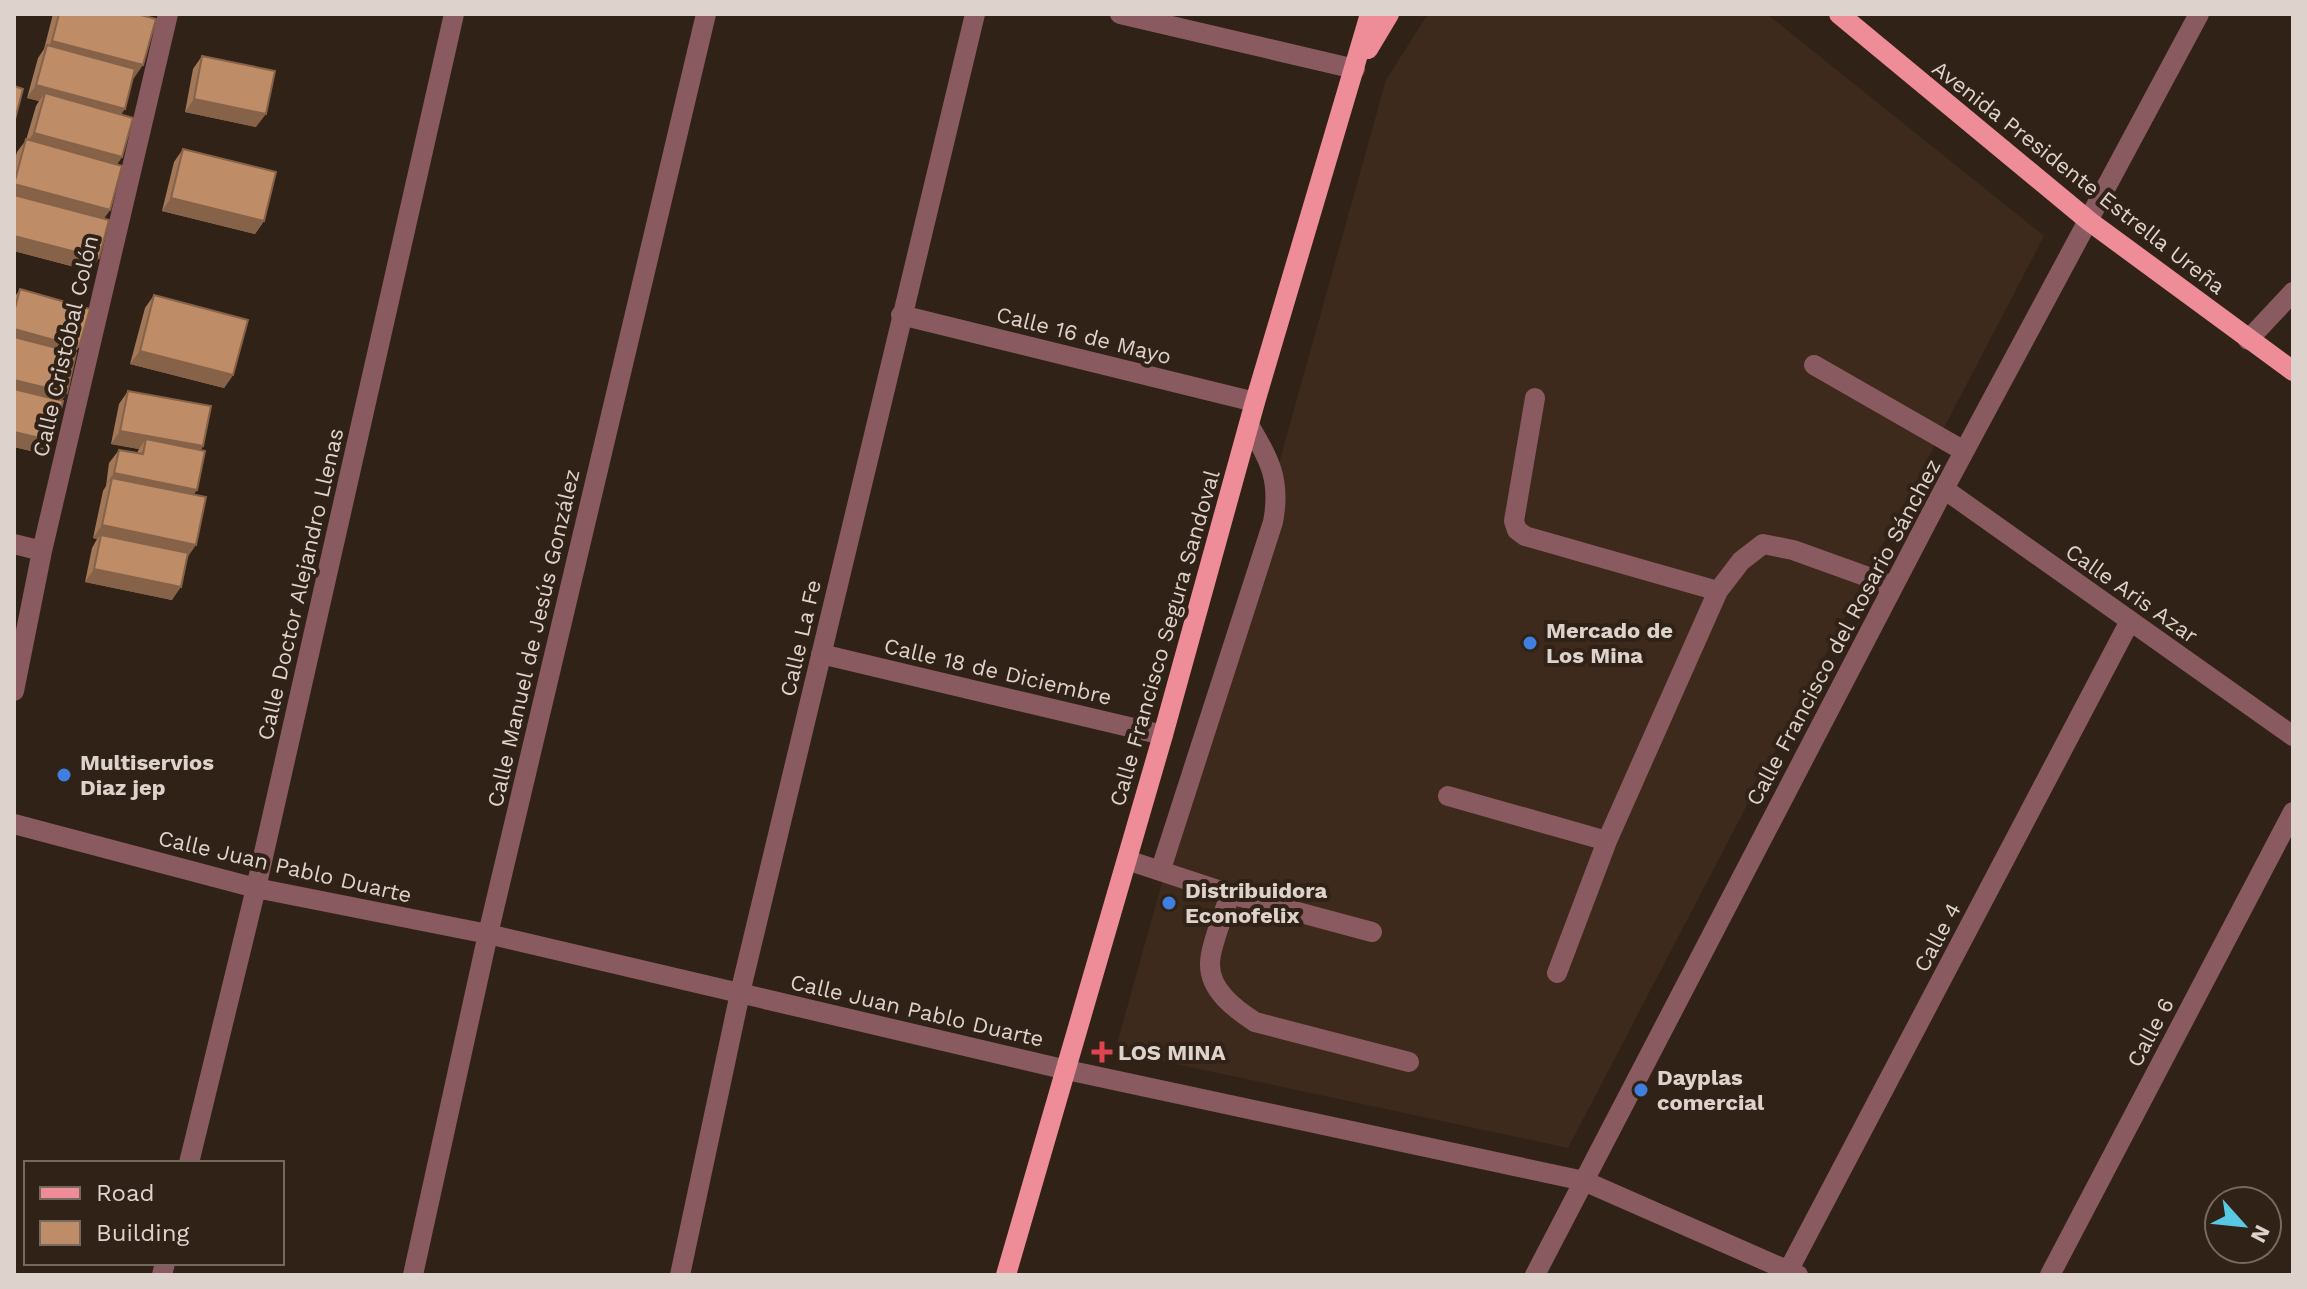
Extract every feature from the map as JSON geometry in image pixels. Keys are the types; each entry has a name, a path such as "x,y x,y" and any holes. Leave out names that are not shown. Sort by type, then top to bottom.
{"main road":[{"name":"Calle Francisco Segura Sandoval","path":"1006,1275 1163,735 1255,402 1370,14"},
{"path":"1355,69 1389,14"},
{"name":"Avenida Presidente Estrella Ureña","path":"1839,14 2089,221 2293,371"}],"street":[{"name":"Calle Cristóbal Colón","path":"14,691 42,551 168,14"},
{"name":"Calle Doctor Alejandro Llenas","path":"189,1161 256,888 454,14"},
{"name":"Calle Manuel de Jesús González","path":"413,1275 488,934 706,14"},
{"name":"Calle La Fe","path":"680,1275 740,993 975,14"},
{"path":"1120,14 1355,69"},
{"name":"Calle Francisco del Rosario Sánchez","path":"1535,1275 1964,451 2199,14"},
{"path":"2248,340 2293,292"},
{"name":"Calle 16 de Mayo","path":"901,315 1255,402"},
{"path":"1814,365 1964,451"},
{"path":"1535,398 1514,521 1517,530 1525,536 1718,591"},
{"path":"1161,869 1273,522 1277,485 1273,470 1249,425"},
{"name":"Calle Aris Azar","path":"1944,489 2293,736"},
{"path":"14,544 42,551"},
{"path":"1557,973 1607,841 1718,591 1741,561 1763,544 1793,550 1893,586"},
{"name":"Calle 4","path":"1791,1274 2130,621"},
{"name":"Calle 18 de Diciembre","path":"821,654 1163,735"},
{"path":"1448,796 1607,841"},
{"name":"Calle 6","path":"2050,1275 2293,812"},
{"name":"Calle Juan Pablo Duarte","path":"14,824 256,888 488,934 1067,1070 1584,1181 1791,1274"},
{"path":"1127,860 1230,894 1372,932"},
{"path":"1230,894 1209,963 1218,990 1237,1011 1255,1022 1409,1062"}],"shaded area":[{"name":"Mercado de Los Mina","path":"1428,14 1767,14 2044,236 1568,1148 1115,1051 1386,80"}],"building":[{"path":"59,14 137,14 156,19 143,65 52,41"},
{"path":"47,45 135,69 125,109 36,85"},
{"path":"202,56 275,71 266,114 194,99"},
{"path":"14,86 23,89 14,123"},
{"path":"45,93 133,118 122,157 34,133"},
{"path":"26,139 122,166 110,210 14,184"},
{"path":"183,149 276,172 264,221 171,198"},
{"path":"14,195 109,220 99,258 14,236"},
{"path":"20,289 90,309 79,347 14,329 14,312"},
{"path":"154,295 248,320 233,375 140,351"},
{"path":"14,337 76,353 67,393 14,380"},
{"path":"14,389 63,401 53,441 14,432"},
{"path":"128,391 211,406 203,446 120,431"},
{"path":"146,439 205,451 197,490 114,473 119,450 143,454"},
{"path":"112,478 206,497 196,545 102,525"},
{"path":"101,535 188,553 181,587 94,569"}],"place":[{"name":"Mercado de Los Mina","path":"1530,643"},
{"name":"Multiservios Diaz jep","path":"64,775"},
{"name":"Distribuidora Econofelix","path":"1169,903"},
{"name":"LOS MINA","path":"1102,1052"},
{"name":"Dayplas comercial","path":"1641,1090"}]}
